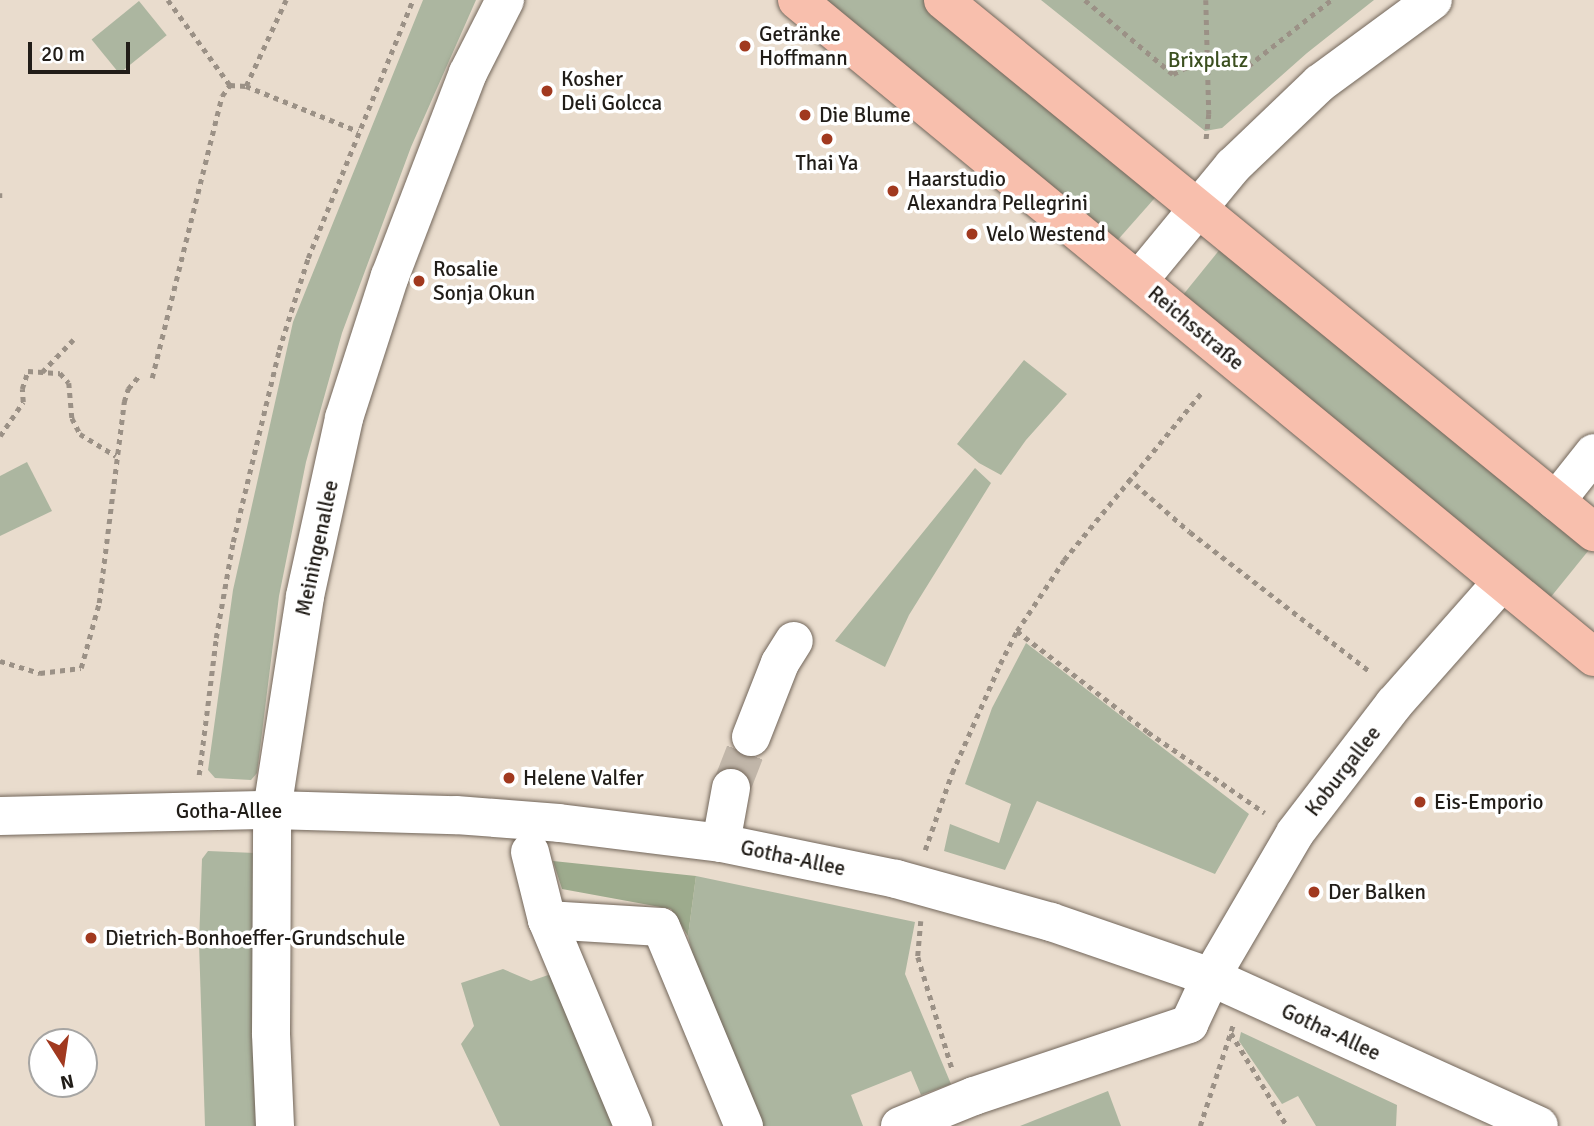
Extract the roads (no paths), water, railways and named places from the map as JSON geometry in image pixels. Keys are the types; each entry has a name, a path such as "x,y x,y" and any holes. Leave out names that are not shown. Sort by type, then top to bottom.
{"main road":[{"name":"Reichsstraße","path":"797,0 1594,657"},
{"path":"943,0 1594,532"}],"street":[{"name":"Meiningenallee","path":"275,1126 271,1033 272,810 306,596 344,418 390,276 468,73 505,0"},
{"path":"1139,280 1233,166 1320,83 1433,0"},
{"path":"1556,501 1594,453"},
{"name":"Koburgallee","path":"900,1126 962,1101 1189,1024 1211,977 1295,834 1394,704 1501,583"},
{"path":"751,737 780,663 794,641"},
{"path":"721,843 731,788"},
{"name":"Gotha-Allee","path":"0,816 272,810 456,815 559,822 721,843 922,886 1051,922 1211,977 1539,1126"},
{"path":"530,852 547,920 633,1126"},
{"path":"547,920 661,927 744,1126"}],"tunnel":[{"path":"731,788 751,737"}],"place":[{"name":"Getränke Hoffmann","path":"745,46"},
{"name":"Kosher Deli Golcca","path":"547,91"},
{"name":"Die Blume","path":"805,115"},
{"name":"Thai Ya","path":"827,139"},
{"name":"Haarstudio Alexandra Pellegrini","path":"893,191"},
{"name":"Velo Westend","path":"972,234"},
{"name":"Rosalie Sonja Okun","path":"419,281"},
{"name":"Helene Valfer","path":"509,778"},
{"name":"Eis-Emporio","path":"1420,802"},
{"name":"Der Balken","path":"1314,892"},
{"name":"Dietrich-Bonhoeffer-Grundschule","path":"91,938"}],"park label":[{"name":"Brixplatz","path":"1208,60"}]}
